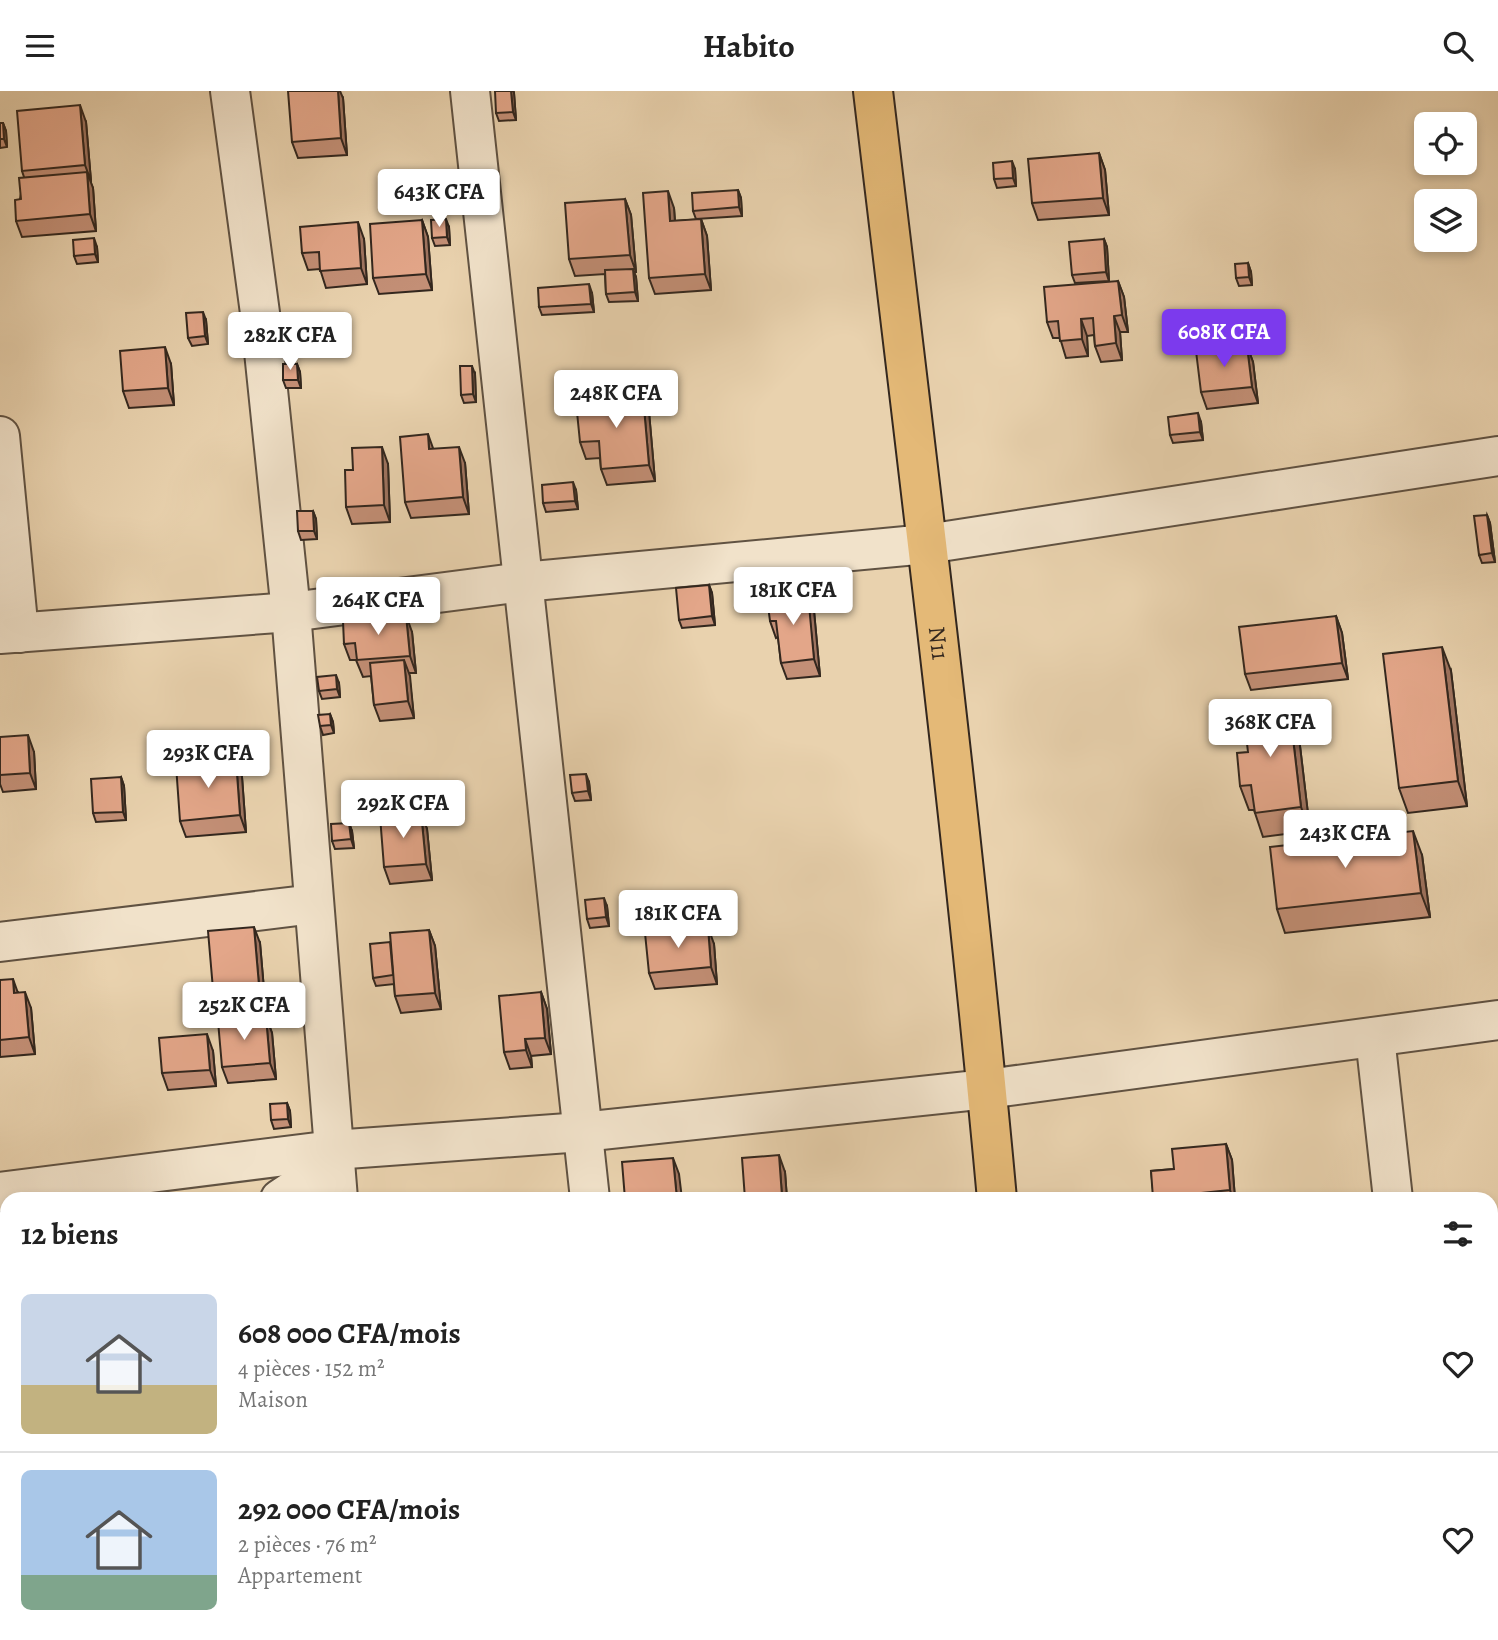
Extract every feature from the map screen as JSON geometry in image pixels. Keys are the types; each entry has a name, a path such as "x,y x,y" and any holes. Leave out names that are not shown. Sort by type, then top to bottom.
{"main road":[{"name":"N11","path":"873,91 927,544 996,1192"}],"street":[{"path":"230,91 260,313 291,612 335,1174"},
{"path":"470,91 589,1192"},
{"path":"0,436 9,634 291,612 523,582 927,544 1498,456"},
{"path":"0,942 314,904"},
{"path":"0,1192 335,1174 582,1132 987,1089 1498,1020"},
{"path":"1376,1037 1392,1192"},
{"path":"290,1192 335,1174"}],"building":[{"path":"288,91 338,91 341,138 292,142"},
{"path":"495,91 511,91 513,112 496,113"},
{"path":"80,105 85,165 22,171 17,111"},
{"path":"0,123 3,123 4,139 0,139"},
{"path":"1099,153 1103,198 1032,203 1028,159"},
{"path":"1012,161 1013,178 994,179 993,163"},
{"path":"87,172 90,214 16,221 15,200 21,199 19,178"},
{"path":"738,190 739,207 693,211 692,193"},
{"path":"668,191 670,221 701,219 705,274 649,278 643,193"},
{"path":"625,199 630,255 569,259 565,203"},
{"path":"446,219 447,237 432,238 431,220"},
{"path":"422,220 426,274 373,278 370,224"},
{"path":"358,222 361,268 320,271 319,252 302,253 300,227"},
{"path":"94,238 95,254 74,256 73,240"},
{"path":"1104,239 1106,272 1072,275 1069,242"},
{"path":"1248,263 1249,277 1236,278 1235,264"},
{"path":"633,269 635,292 606,294 605,270"},
{"path":"1118,281 1122,315 1114,316 1116,343 1095,346 1093,318 1081,319 1082,339 1060,341 1058,321 1047,322 1044,287"},
{"path":"589,284 591,304 539,307 538,288"},
{"path":"203,312 205,336 188,338 186,313"},
{"path":"1247,346 1252,387 1201,392 1196,351"},
{"path":"165,347 168,388 123,391 120,351"},
{"path":"283,364 297,364 298,380 283,380"},
{"path":"460,366 472,366 473,394 461,395"},
{"path":"643,396 649,465 601,469 599,441 580,442 576,402"},
{"path":"1198,413 1200,432 1170,435 1168,417"},
{"path":"428,434 429,449 459,447 463,497 405,502 400,437"},
{"path":"382,447 384,505 346,507 345,470 353,470 352,448"},
{"path":"573,482 575,501 543,503 542,485"},
{"path":"297,511 313,511 314,531 298,531"},
{"path":"1487,515 1492,553 1479,555 1474,516"},
{"path":"805,574 807,594 780,597 778,577"},
{"path":"709,585 712,616 679,620 676,588"},
{"path":"808,594 814,659 781,663 776,621 770,621 767,598"},
{"path":"406,615 410,656 357,660 355,643 344,644 343,621"},
{"path":"1336,616 1342,663 1245,674 1239,627"},
{"path":"1442,647 1458,781 1399,788 1383,654"},
{"path":"404,660 408,701 374,705 370,663"},
{"path":"336,675 337,689 319,691 317,677"},
{"path":"1289,704 1301,807 1255,813 1251,785 1240,786 1237,753 1248,752 1243,710"},
{"path":"330,714 331,725 320,726 318,715"},
{"path":"28,735 30,773 0,775 0,737"},
{"path":"236,760 240,815 180,821 176,765"},
{"path":"586,774 588,791 572,793 570,775"},
{"path":"121,777 123,812 93,813 91,779"},
{"path":"421,812 426,864 384,867 380,816"},
{"path":"349,823 351,839 332,841 331,824"},
{"path":"1413,831 1421,893 1277,909 1270,847"},
{"path":"604,898 606,917 587,919 585,900"},
{"path":"254,927 260,997 214,1001 208,931"},
{"path":"708,927 711,967 649,973 645,933"},
{"path":"429,930 435,993 395,996 390,933"},
{"path":"390,942 393,975 373,978 370,944"},
{"path":"13,979 14,993 25,992 29,1037 0,1040 0,980"},
{"path":"541,992 545,1038 525,1039 526,1050 504,1052 499,996"},
{"path":"266,1017 270,1063 222,1067 218,1021"},
{"path":"207,1034 210,1070 162,1073 159,1038"},
{"path":"287,1103 288,1119 271,1120 270,1104"},
{"path":"1226,1144 1230,1190 1153,1192 1151,1171 1174,1169 1172,1149"},
{"path":"779,1155 782,1192 744,1192 742,1158"},
{"path":"673,1158 676,1192 624,1192 622,1162"}]}
